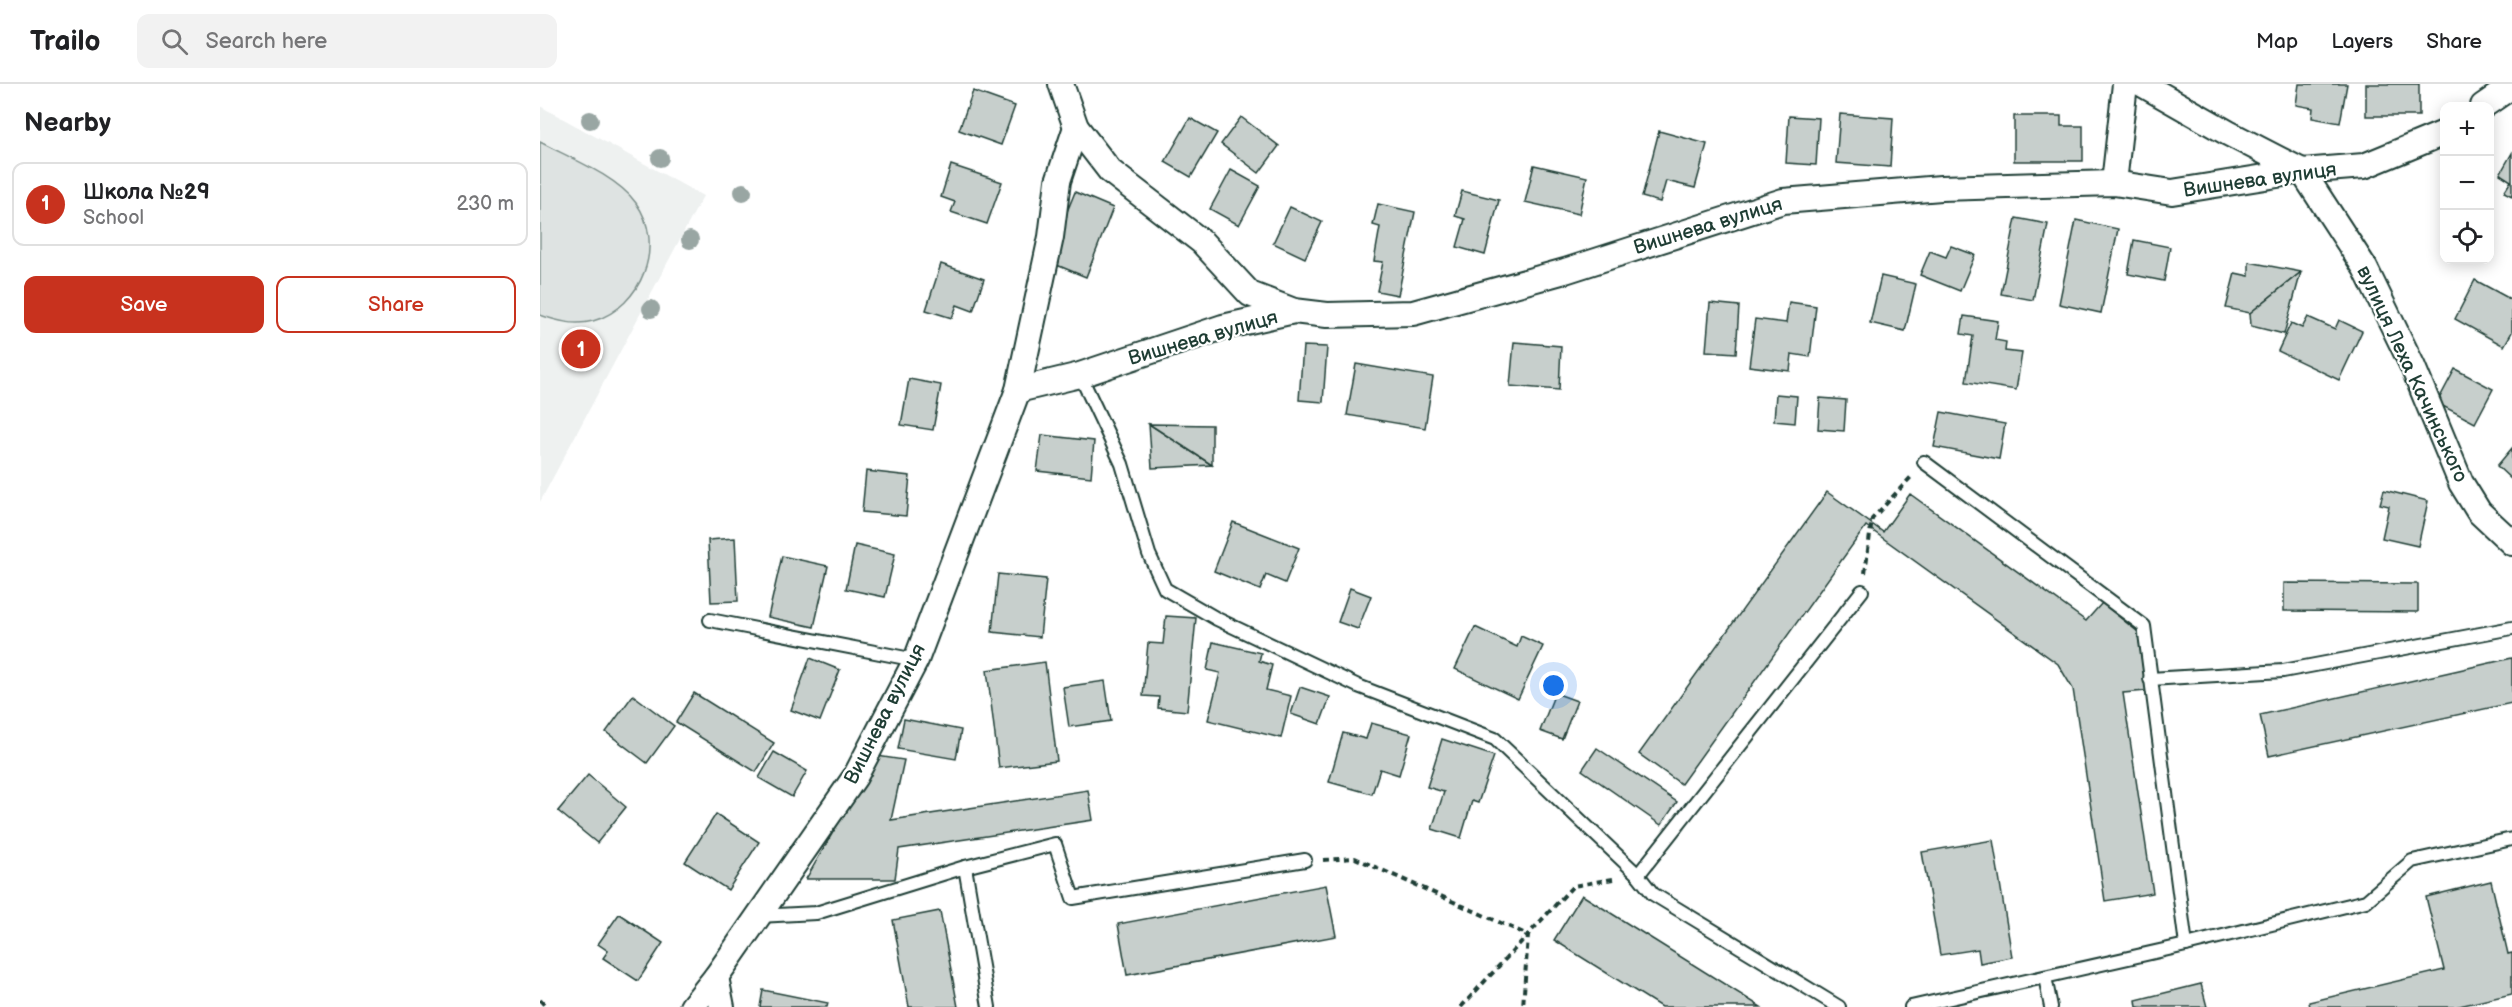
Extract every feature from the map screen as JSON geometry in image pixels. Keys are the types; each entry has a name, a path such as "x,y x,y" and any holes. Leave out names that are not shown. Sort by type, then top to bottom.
{"street":[{"path":"1061,84 1076,127 1110,171 1202,242 1250,294 1294,311"},
{"path":"2114,183 2125,84"},
{"name":"вулиця Леха Качинського","path":"2142,84 2228,133 2302,171 2365,268 2412,367 2462,483 2479,512 2512,543"},
{"path":"2488,102 2512,86"},
{"name":"Вишнева вулиця","path":"692,1007 716,977 855,777 916,660 1018,390 1052,237 1058,181 1076,127"},
{"name":"Вишнева вулиця","path":"1018,390 1080,375 1223,327 1294,311 1327,315 1413,313 1565,272 1783,201 1941,188 2114,183 2172,192 2302,171 2364,166 2440,135"},
{"path":"716,977 722,1007"}],"lane":[{"path":"1080,375 1122,464 1149,554 1165,589 1216,619 1358,686 1495,739 1638,875 1653,894 1839,1007"},
{"path":"1924,462 2144,626 2186,945"},
{"path":"1638,875 1862,591"},
{"path":"710,620 916,660"},
{"path":"2150,679 2283,670 2512,628"},
{"path":"1911,1007 2186,945 2366,901 2412,861 2512,839"},
{"path":"757,916 816,913 966,867 1055,844 1073,898 1305,860"},
{"path":"966,867 989,1007"},
{"path":"2045,977 2051,1007"}],"path":[{"path":"1862,591 1872,519 1924,462"},
{"path":"1305,860 1355,858 1528,935"},
{"path":"1461,1007 1573,886 1638,875"},
{"path":"1523,1007 1528,935"},
{"path":"540,1000 546,1007"}],"shaded area":[{"path":"540,106 703,196 540,502"},
{"path":"540,142 617,184 636,203 645,219 649,237 648,255 644,272 636,288 625,302 610,314 593,321 566,322 540,315"}],"building":[{"path":"2299,84 2347,84 2340,123 2312,118 2313,108 2296,105"},
{"path":"2366,84 2419,84 2419,116 2366,116"},
{"path":"973,91 1015,106 1001,145 959,130"},
{"path":"1840,114 1893,118 1890,167 1836,163"},
{"path":"1789,116 1819,118 1816,165 1786,163"},
{"path":"2014,116 2061,116 2061,126 2083,126 2083,161 2014,161"},
{"path":"1241,117 1279,146 1259,173 1221,144"},
{"path":"1190,118 1217,133 1191,177 1165,162"},
{"path":"1659,131 1707,144 1695,188 1666,181 1660,202 1642,197"},
{"path":"2512,153 2512,196 2504,192 2511,181 2500,174"},
{"path":"951,165 1002,182 987,224 951,212 955,202 941,197"},
{"path":"1534,165 1587,177 1579,214 1525,202"},
{"path":"1231,170 1260,186 1239,225 1210,209"},
{"path":"1462,191 1499,200 1485,255 1457,247 1465,219 1455,216"},
{"path":"1075,192 1113,208 1086,277 1047,261"},
{"path":"1378,204 1415,212 1398,295 1377,291 1383,262 1374,261 1380,227 1373,225"},
{"path":"1290,207 1322,222 1305,258 1273,243"},
{"path":"2016,218 2048,224 2033,300 2001,294"},
{"path":"2076,220 2118,229 2101,313 2059,304"},
{"path":"2134,240 2170,247 2164,281 2128,274"},
{"path":"1951,246 1975,255 1960,291 1920,275 1930,251 1946,257"},
{"path":"2249,262 2301,272 2250,313 2226,308 2235,273 2249,276"},
{"path":"941,264 984,279 973,311 957,305 952,318 926,310"},
{"path":"2301,272 2284,334 2251,326 2250,313"},
{"path":"1881,276 1916,284 1905,331 1870,323"},
{"path":"2475,280 2512,300 2512,332 2504,346 2455,319"},
{"path":"1789,302 1816,306 1810,357 1792,354 1790,371 1749,366 1755,319 1786,323"},
{"path":"1710,303 1739,306 1736,353 1706,351"},
{"path":"1964,316 1998,321 1995,340 2006,342 2005,351 2022,353 2016,390 1966,382 1973,336 1961,334"},
{"path":"2308,317 2335,329 2339,320 2362,331 2339,380 2278,351 2291,323 2302,328"},
{"path":"1514,342 1561,346 1559,390 1510,386"},
{"path":"1303,346 1327,347 1323,402 1299,400"},
{"path":"1356,364 1433,377 1425,428 1347,415"},
{"path":"2455,369 2493,389 2475,423 2437,403"},
{"path":"909,379 941,385 933,430 901,425"},
{"path":"1776,394 1797,396 1795,423 1774,421"},
{"path":"1820,398 1846,400 1844,431 1818,429"},
{"path":"1941,412 2005,424 1999,459 1934,447"},
{"path":"1149,424 1212,465 1152,468"},
{"path":"1149,424 1212,425 1212,465"},
{"path":"1042,435 1094,441 1091,477 1037,471"},
{"path":"2512,448 2512,480 2497,466"},
{"path":"866,471 910,476 906,516 862,512"},
{"path":"2384,490 2428,501 2418,546 2382,538 2389,506 2380,504"},
{"path":"1827,492 1883,532 1910,494 2086,621 2102,603 2138,632 2146,691 2123,693 2153,893 2105,901 2073,689 2058,664 1866,526 1681,784 1639,754"},
{"path":"1233,522 1299,548 1285,583 1266,575 1260,590 1214,571"},
{"path":"735,538 738,601 711,602 708,540"},
{"path":"855,545 895,554 885,597 846,589"},
{"path":"782,556 828,566 814,627 768,617"},
{"path":"998,574 1046,579 1040,637 992,632"},
{"path":"2284,583 2418,584 2418,612 2284,611"},
{"path":"1350,588 1371,596 1358,629 1338,622"},
{"path":"1166,616 1196,618 1187,711 1158,708 1159,697 1143,696 1148,643 1163,644"},
{"path":"1475,627 1517,647 1521,636 1543,646 1518,699 1455,669"},
{"path":"1213,642 1261,653 1259,661 1272,665 1266,690 1291,696 1281,738 1208,720 1220,673 1207,670"},
{"path":"810,658 840,670 820,721 791,710"},
{"path":"2512,658 2512,703 2269,756 2260,715"},
{"path":"1045,662 1057,761 999,768 987,670"},
{"path":"1105,681 1111,721 1069,727 1063,687"},
{"path":"1300,687 1330,697 1320,724 1291,714"},
{"path":"694,693 774,743 756,772 676,722"},
{"path":"1555,693 1577,701 1562,739 1540,731"},
{"path":"633,695 674,726 647,763 606,732"},
{"path":"904,719 961,730 956,759 898,749"},
{"path":"1371,723 1411,734 1399,775 1380,769 1372,794 1329,782 1343,733 1366,739"},
{"path":"1442,739 1494,756 1478,803 1472,801 1461,838 1432,829 1444,792 1427,787"},
{"path":"1597,748 1677,802 1661,825 1582,770"},
{"path":"774,752 807,771 792,797 759,778"},
{"path":"877,756 904,760 891,820 1088,790 1093,820 899,849 895,879 806,879"},
{"path":"588,775 626,807 597,843 558,811"},
{"path":"716,814 759,842 728,890 685,862"},
{"path":"1993,840 2012,957 1980,963 1978,949 1940,955 1922,852"},
{"path":"2491,881 2508,954 2512,953 2512,994 2455,1007 2310,1007 2309,1002 2444,970 2426,897"},
{"path":"1326,885 1336,936 1127,975 1118,924"},
{"path":"1582,895 1761,1007 1661,1007 1554,940"},
{"path":"940,911 958,1007 909,1007 893,920"},
{"path":"619,914 663,943 638,981 603,958 608,951 598,944"},
{"path":"2201,984 2207,1007 2137,1007 2136,1000"},
{"path":"763,990 828,1003 827,1007 760,1007"}],"place":[{"name":"Школа №29","path":"581,349"}]}
